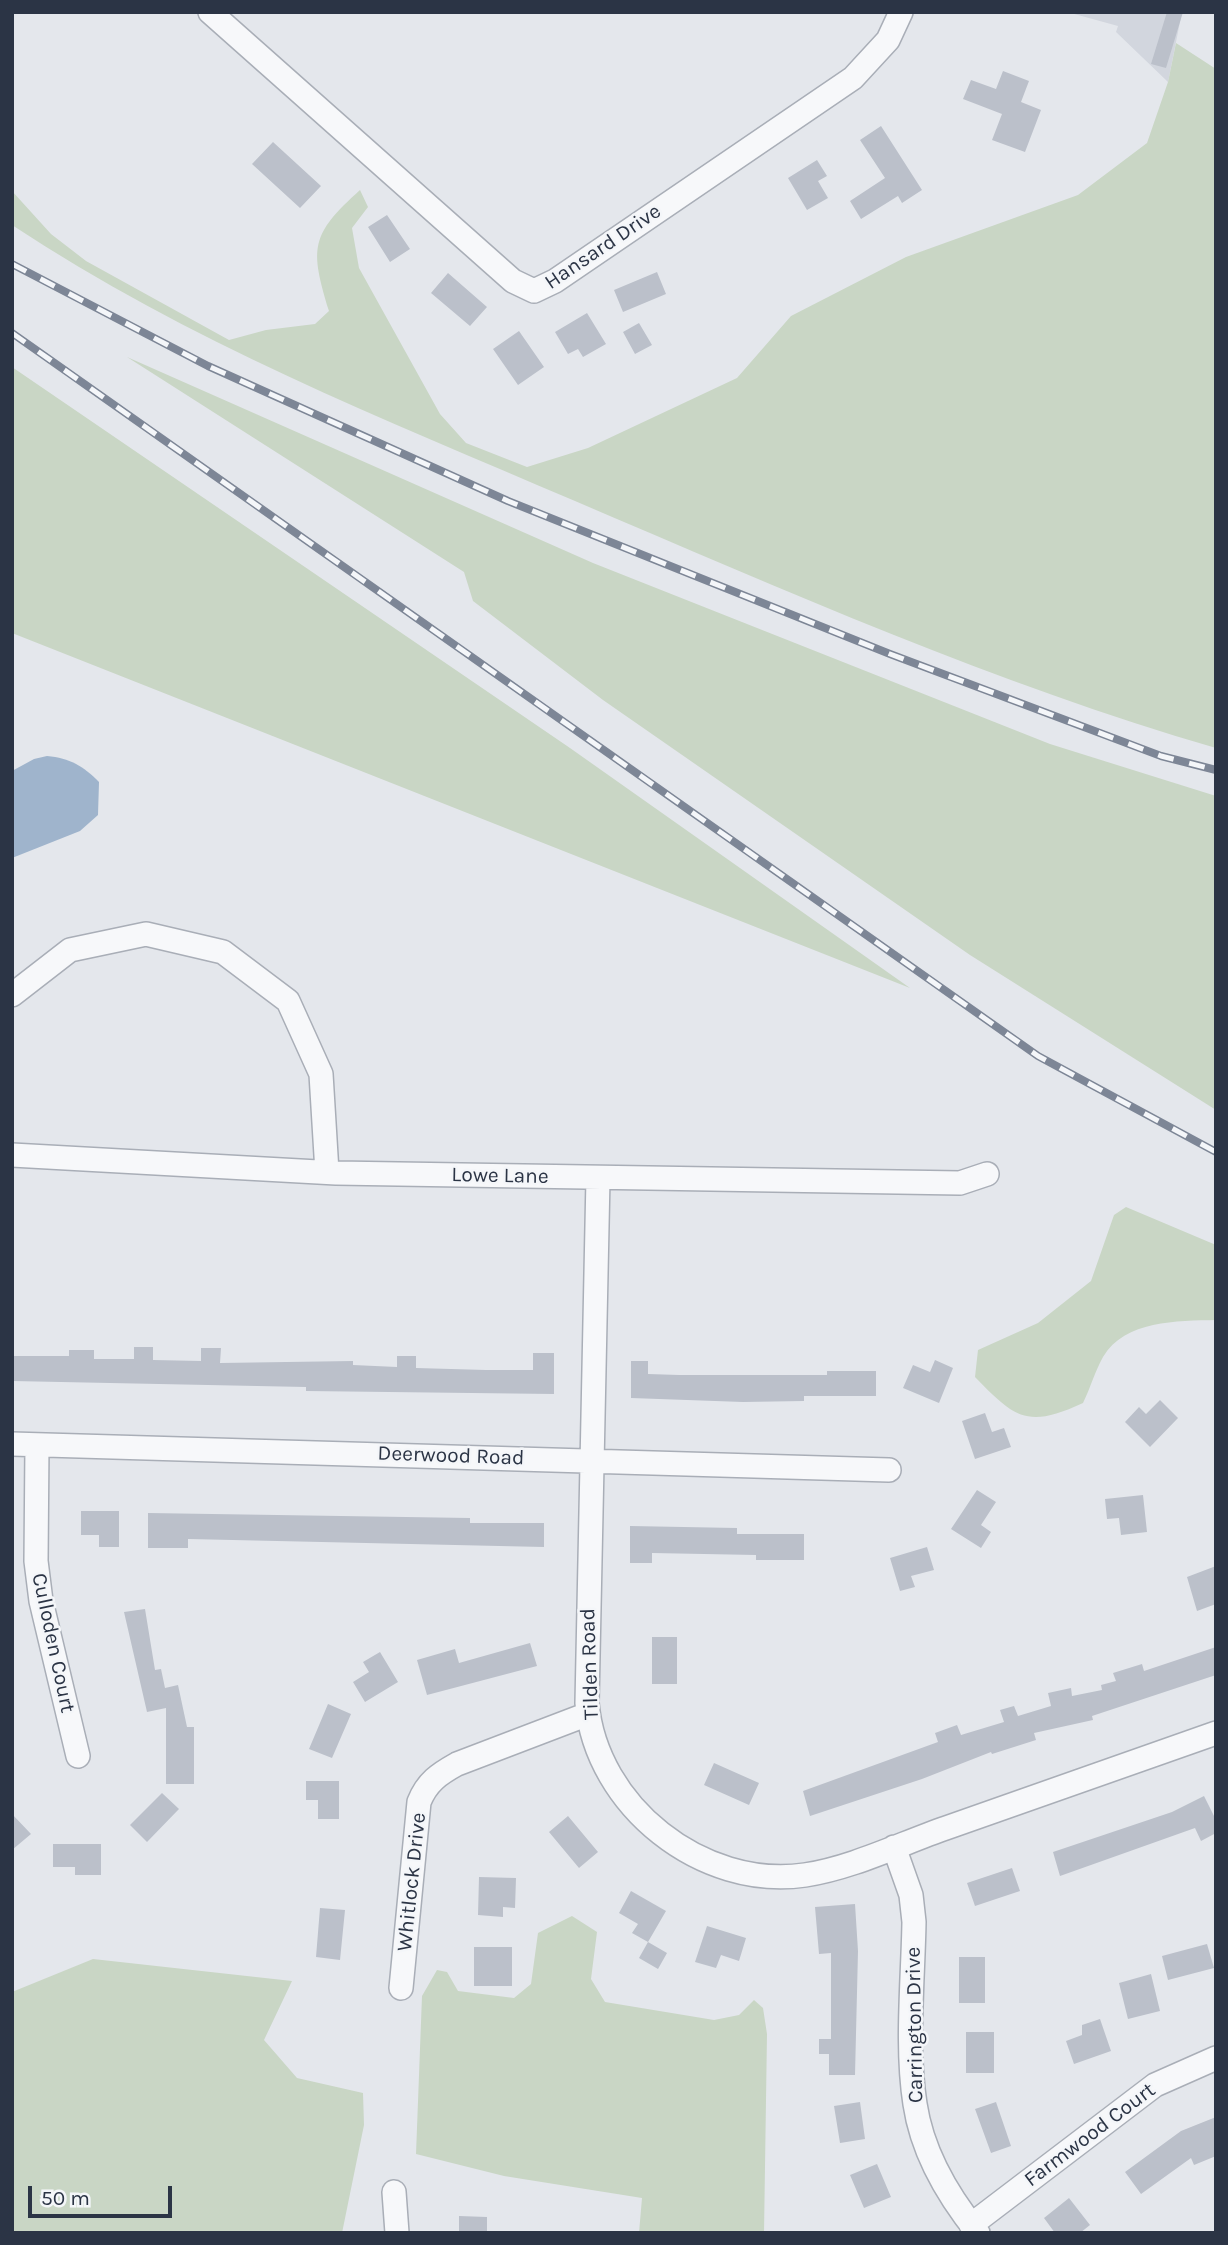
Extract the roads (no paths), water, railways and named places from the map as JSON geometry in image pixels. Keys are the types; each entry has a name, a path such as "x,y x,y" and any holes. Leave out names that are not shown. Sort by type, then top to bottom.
{"street":[{"name":"Hansard Drive","path":"210,12 513,281 534,291 555,281 852,78 888,40 901,12"},
{"path":"12,995 70,950 146,934 223,952 288,1001 321,1074 327,1172"},
{"name":"Lowe Lane","path":"12,1155 327,1172 598,1178 960,1183 987,1174"},
{"name":"Tilden Road","path":"598,1178 588,1714 596,1742 611,1775 639,1815 669,1840 713,1863 768,1875 804,1875 894,1847 1216,1733"},
{"name":"Deerwood Road","path":"12,1444 889,1470"},
{"name":"Culloden Court","path":"37,1445 36,1561 41,1601 79,1756"},
{"name":"Whitlock Drive","path":"401,1989 419,1802 424,1789 436,1776 457,1764 588,1714"},
{"name":"Carrington Drive","path":"894,1847 911,1895 914,1922 915,2104 932,2159 974,2229"},
{"name":"Farmwood Court","path":"974,2229 1155,2085 1216,2058"},
{"path":"394,2192 397,2233"}],"water":[{"path":"47,756 76,764 99,782 98,815 80,831 12,858 12,771 34,759"}],"railway":[{"path":"12,264 208,366 508,501 890,654 1161,756 1216,770"},
{"path":"12,333 1038,1056 1216,1152"}]}
